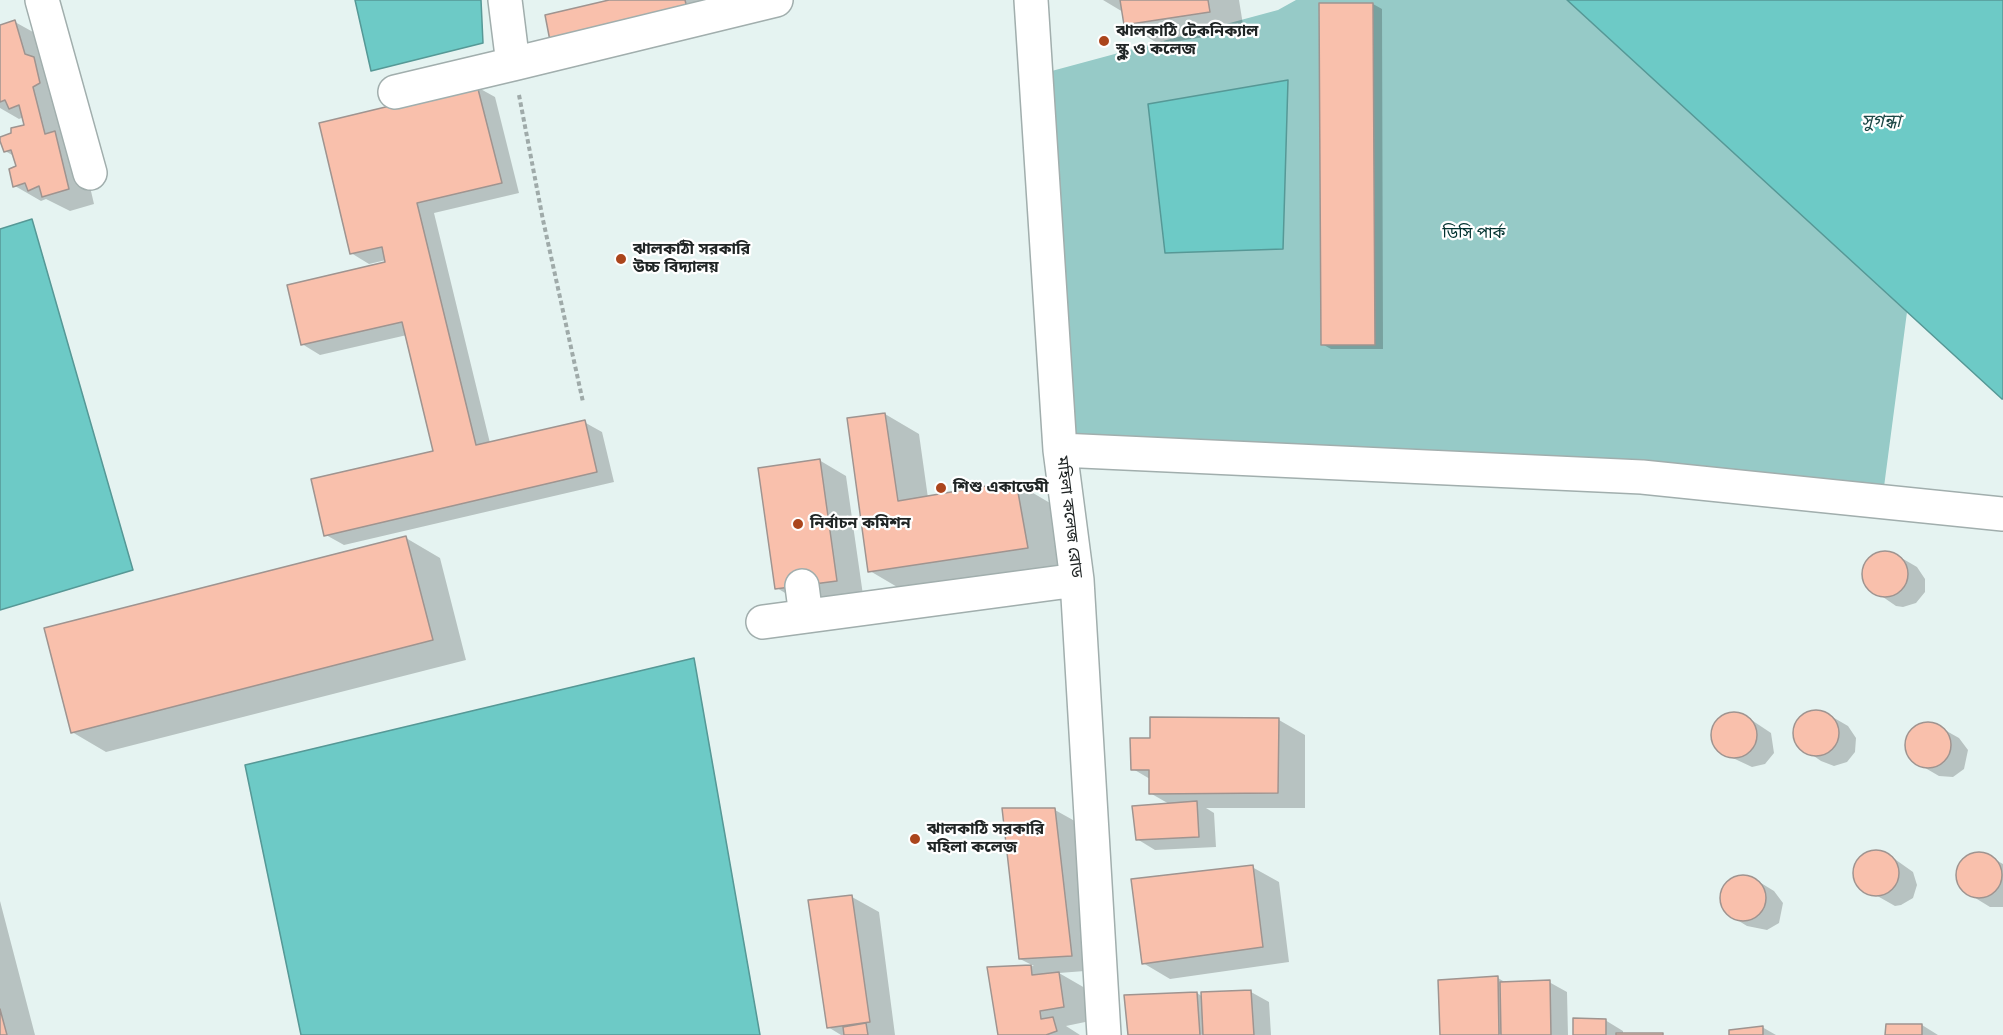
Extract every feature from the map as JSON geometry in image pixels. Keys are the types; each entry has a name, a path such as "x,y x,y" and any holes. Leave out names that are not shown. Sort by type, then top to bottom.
{"street":[{"path":"42,0 90,173"},
{"path":"505,0 513,64"},
{"path":"395,92 776,0"},
{"name":"মহিলা কলেজ রোড","path":"1031,0 1060,450 1077,580 1104,1035"},
{"path":"1060,450 1642,477 2003,514"},
{"path":"764,621 804,601 1077,580"}],"path":[{"path":"513,64 543,220 583,402"}],"green space":[{"name":"ডিসি পার্ক","path":"1296,0 1569,0 1907,312 1882,502 1071,445 1048,72 1278,10"}],"water":[{"path":"355,0 481,0 483,43 371,71"},
{"name":"সুগন্ধা","path":"1567,0 2003,0 2003,399 2002,399"},
{"path":"1288,80 1283,249 1165,253 1148,104"},
{"path":"32,219 133,570 0,610 0,229"},
{"path":"694,658 760,1035 301,1035 245,765"}],"building":[{"path":"609,0 685,0 689,16 551,46 545,15"},
{"path":"1120,0 1208,0 1210,12 1124,25"},
{"path":"1319,3 1373,3 1375,345 1321,345"},
{"path":"15,20 25,54 34,57 40,83 33,87 45,134 55,131 69,189 42,197 39,186 28,191 25,183 13,187 9,169 16,166 11,150 4,152 0,141 0,137 11,133 11,128 24,125 19,105 9,109 5,100 0,102 0,25"},
{"path":"477,85 502,183 417,203 476,445 585,420 597,472 324,536 311,479 433,451 402,322 301,345 287,285 385,262 382,247 350,254 319,123"},
{"path":"885,413 898,501 1016,481 1028,548 868,572 847,418"},
{"name":"নির্বাচন কমিশন","path":"820,459 837,581 775,589 758,468"},
{"path":"406,536 433,640 71,733 44,628"},
{"path":"1885,551 1901,558 1908,574 1901,590 1885,597 1869,590 1862,574 1869,558"},
{"path":"1816,710 1832,717 1839,733 1832,749 1816,756 1800,749 1793,733 1800,717"},
{"path":"1734,712 1750,719 1757,735 1750,751 1734,758 1718,751 1711,735 1718,719"},
{"path":"1150,717 1279,718 1278,793 1149,794 1149,770 1131,770 1130,738 1150,738"},
{"path":"1928,722 1944,729 1951,745 1944,761 1928,768 1912,761 1905,745 1912,729"},
{"path":"1197,801 1199,837 1136,840 1132,806"},
{"path":"1002,808 1055,808 1072,956 1019,959"},
{"path":"1876,850 1892,857 1899,873 1892,889 1876,896 1860,889 1853,873 1860,857"},
{"path":"1979,852 1995,859 2002,875 1995,891 1979,898 1963,891 1956,875 1963,859"},
{"path":"1253,865 1263,947 1142,964 1131,879"},
{"path":"1743,875 1759,882 1766,898 1759,914 1743,921 1727,914 1720,898 1727,882"},
{"path":"852,895 870,1022 827,1028 808,900"},
{"path":"1031,965 1032,975 1059,972 1064,1007 1040,1011 1041,1019 1053,1017 1057,1031 1046,1035 998,1035 987,967"},
{"path":"1498,976 1499,1035 1440,1035 1438,980"},
{"path":"1550,980 1551,1035 1501,1035 1500,982"},
{"path":"1251,990 1254,1035 1203,1035 1201,992"},
{"path":"1197,992 1200,1035 1128,1035 1124,995"},
{"path":"0,1009 7,1035 0,1035"},
{"path":"1573,1018 1606,1019 1606,1035 1573,1035"},
{"path":"866,1023 868,1035 844,1035 843,1027"},
{"path":"1886,1024 1922,1024 1922,1035 1885,1035"},
{"path":"1763,1026 1763,1035 1729,1035 1729,1030"},
{"path":"1616,1033 1663,1033 1663,1035 1616,1035"}],"place":[{"name":"ঝালকাঠি টেকনিক্যাল স্কুল ও কলেজ","path":"1104,41"},
{"name":"ঝালকাঠী সরকারি উচ্চ বিদ্যালয়","path":"621,259"},
{"name":"শিশু একাডেমী","path":"941,488"},
{"name":"নির্বাচন কমিশন","path":"798,524"},
{"name":"ঝালকাঠি সরকারি মহিলা কলেজ","path":"915,839"}]}
